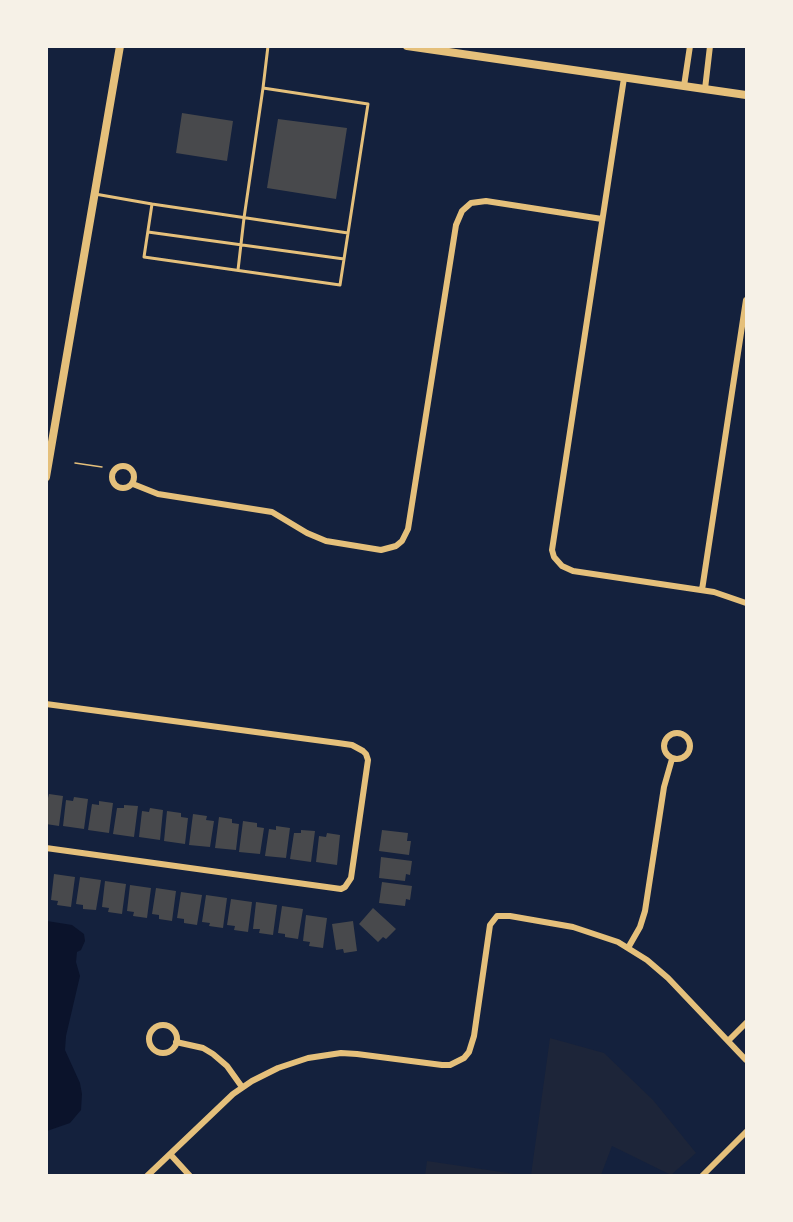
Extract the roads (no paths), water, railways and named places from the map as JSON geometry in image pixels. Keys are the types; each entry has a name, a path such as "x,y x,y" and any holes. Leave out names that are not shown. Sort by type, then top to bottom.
{"main road":[{"path":"46,477 120,46"},
{"path":"407,46 747,95"}],"street":[{"path":"684,86 690,46"},
{"path":"705,89 710,46"},
{"path":"624,78 552,543 554,556 562,566 573,571 724,594 747,603"},
{"path":"133,484 158,494 272,512 307,533 326,541 372,549 389,549 396,546 402,542 408,529 456,225 462,211 471,203 486,201 602,219"},
{"path":"702,590 747,300"},
{"path":"46,704 338,743 363,751 368,760 351,878 341,889 46,848"},
{"path":"679,733 687,737 690,749 685,757 672,759 666,753 664,745 671,734 679,733"},
{"path":"628,948 640,927 645,911 664,787 672,759"},
{"path":"147,1176 242,1087 292,1062 341,1053 442,1065 458,1062 469,1052 472,1045 490,925 493,920 503,916 573,927 604,936 628,948 668,978 747,1060"},
{"path":"728,1041 747,1023"},
{"path":"158,1026 167,1026 176,1034 176,1042 169,1051 157,1052 150,1042 150,1034 158,1026"},
{"path":"176,1042 203,1048 213,1054 227,1066 242,1087"},
{"path":"702,1176 747,1132"},
{"path":"170,1154 190,1176"}],"lane":[{"path":"238,270 268,46"},
{"path":"152,204 144,257 340,285 368,104 263,88"},
{"path":"95,194 348,233"},
{"path":"148,232 344,259"}]}
